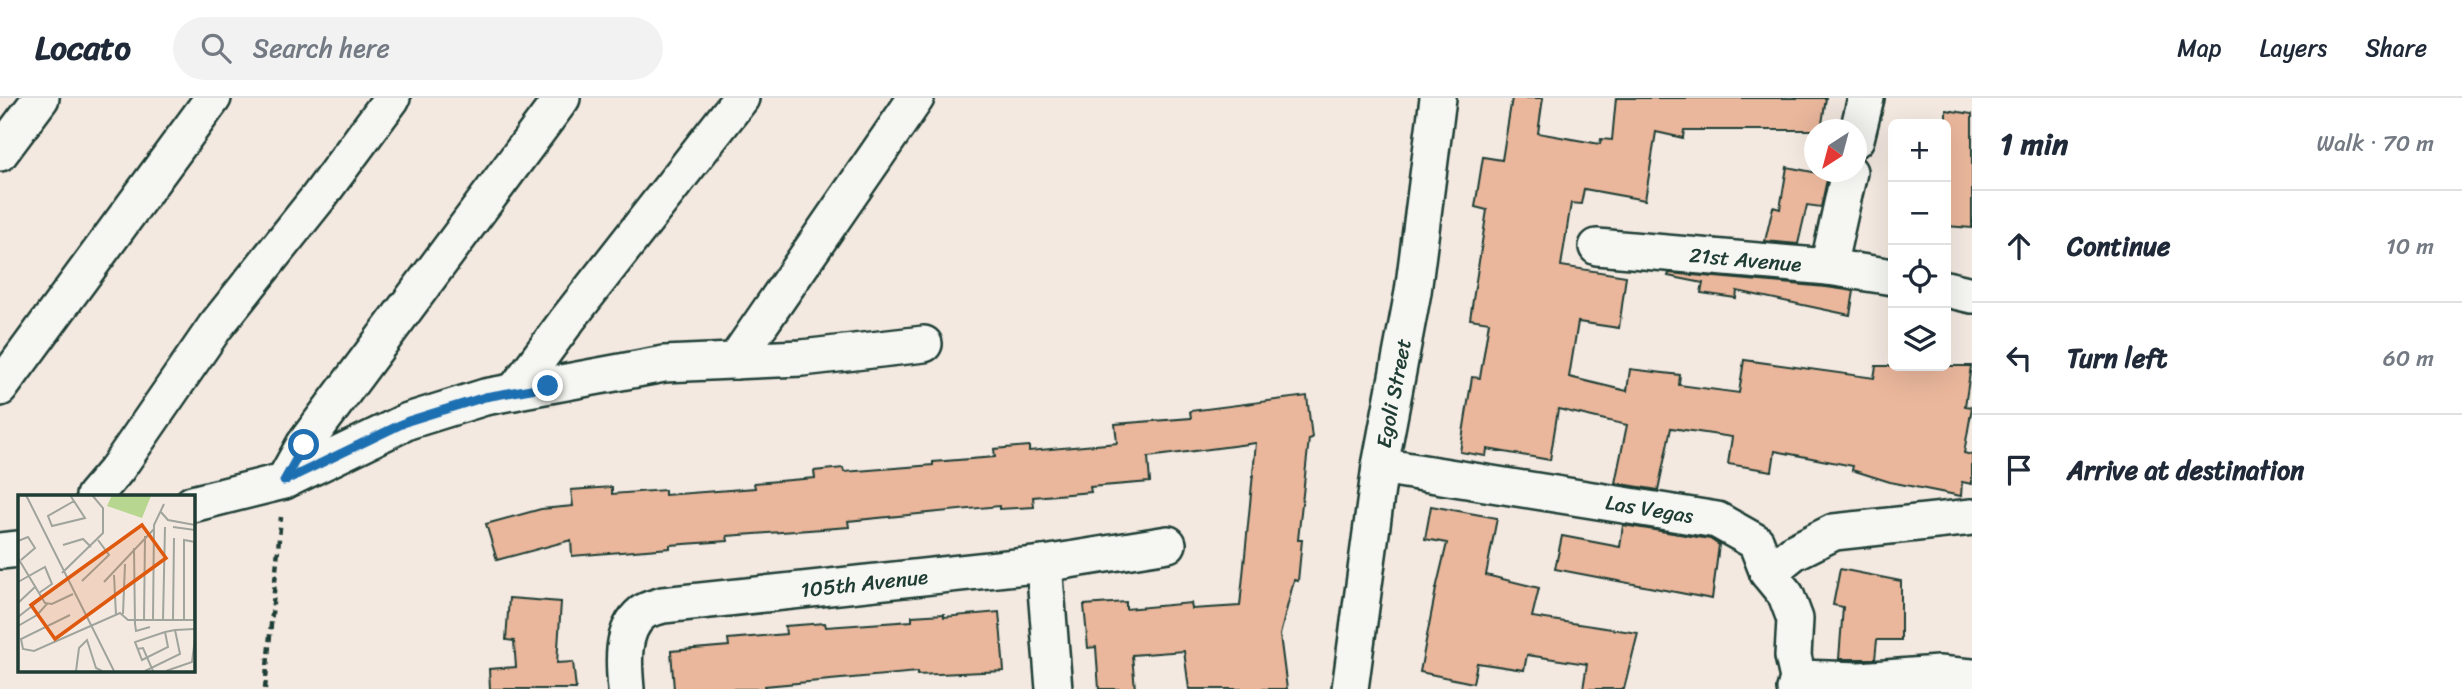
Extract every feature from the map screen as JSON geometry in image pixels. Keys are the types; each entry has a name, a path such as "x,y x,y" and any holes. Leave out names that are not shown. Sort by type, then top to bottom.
{"street":[{"path":"0,153 41,98"},
{"path":"0,388 213,98"},
{"path":"95,495 117,469 215,327 318,198 392,98"},
{"path":"284,481 304,445 562,98"},
{"path":"514,392 741,98"},
{"path":"735,361 916,98"},
{"name":"Egoli Street","path":"1350,689 1380,466 1413,292 1438,98"},
{"path":"1861,119 1866,98"},
{"path":"1828,267 1847,182"},
{"name":"21st Avenue","path":"1597,247 1828,267 1888,276"},
{"path":"1951,290 1972,295"},
{"path":"194,504 284,481 408,421 485,397 664,364 802,358 925,344"},
{"name":"Las Vegas","path":"1380,466 1717,520 1756,542 1768,573 1786,595 1795,619 1793,656 1797,684"},
{"path":"1768,573 1794,552 1834,532 1972,517"},
{"name":"105th Avenue","path":"626,689 623,659 629,631 642,613 663,605 1045,565 1168,544"},
{"path":"0,551 18,549"},
{"path":"1045,565 1054,689"},
{"path":"1797,684 1938,674 1972,677"}],"path":[{"path":"264,689 284,481"}],"building":[{"path":"1512,98 1543,98 1538,133 1600,144 1601,139 1612,140 1616,98 1826,98 1823,119 1804,119 1804,130 1684,130 1683,138 1656,132 1645,200 1584,189 1581,204 1571,203 1561,266 1626,276 1619,328 1578,322 1569,377 1627,391 1630,369 1680,375 1679,385 1739,393 1744,360 1874,378 1876,366 1888,366 1888,371 1951,371 1951,366 1971,366 1965,406 1972,407 1964,453 1972,455 1972,484 1962,482 1961,496 1890,482 1852,470 1853,466 1775,451 1772,471 1728,464 1732,437 1671,428 1658,490 1615,483 1627,425 1558,409 1550,460 1487,449 1486,456 1460,452 1472,377 1480,378 1489,322 1470,319 1487,210 1475,207 1483,157 1502,160"},
{"path":"1946,110 1972,114 1972,228 1951,226 1951,119 1946,119"},
{"path":"1787,167 1804,170 1804,182 1826,182 1821,207 1807,205 1798,244 1765,241 1773,207 1780,209"},
{"path":"1669,273 1854,291 1850,315 1737,291 1736,298 1701,293 1703,283 1668,276"},
{"path":"1307,396 1312,438 1309,439 1298,540 1302,540 1298,581 1294,580 1280,635 1287,689 1189,689 1184,651 1132,655 1135,689 1099,689 1096,647 1088,648 1084,605 1126,602 1126,609 1191,603 1192,609 1240,606 1256,443 1148,457 1150,482 1090,487 1091,492 1033,497 1034,507 999,509 999,506 848,521 849,527 727,536 728,541 670,545 670,548 572,556 571,540 497,560 486,524 541,509 573,506 571,490 612,487 612,494 665,490 665,495 755,488 754,483 815,478 814,471 843,468 844,472 933,465 933,462 995,457 994,449 1029,446 1029,451 1117,443 1115,424 1191,418 1190,411"},
{"path":"1431,506 1497,518 1486,575 1539,588 1532,617 1638,633 1624,689 1583,689 1587,664 1527,655 1524,670 1477,663 1473,683 1420,672 1447,543 1425,539"},
{"path":"1623,525 1710,539 1719,545 1712,599 1555,569 1562,536 1620,547"},
{"path":"1840,569 1901,581 1901,640 1877,640 1875,659 1839,659 1843,607 1833,605"},
{"path":"509,598 561,602 557,663 573,662 576,689 490,689 489,669 516,667 514,641 506,640"},
{"path":"999,612 1004,671 917,675 917,672 765,686 765,689 674,689 671,651 729,646 728,639 786,634 785,626 825,623 826,627 912,621 912,616 944,614 944,617"}],"route":[{"path":"304,445 284,481 408,421 485,397 548,386"}]}
